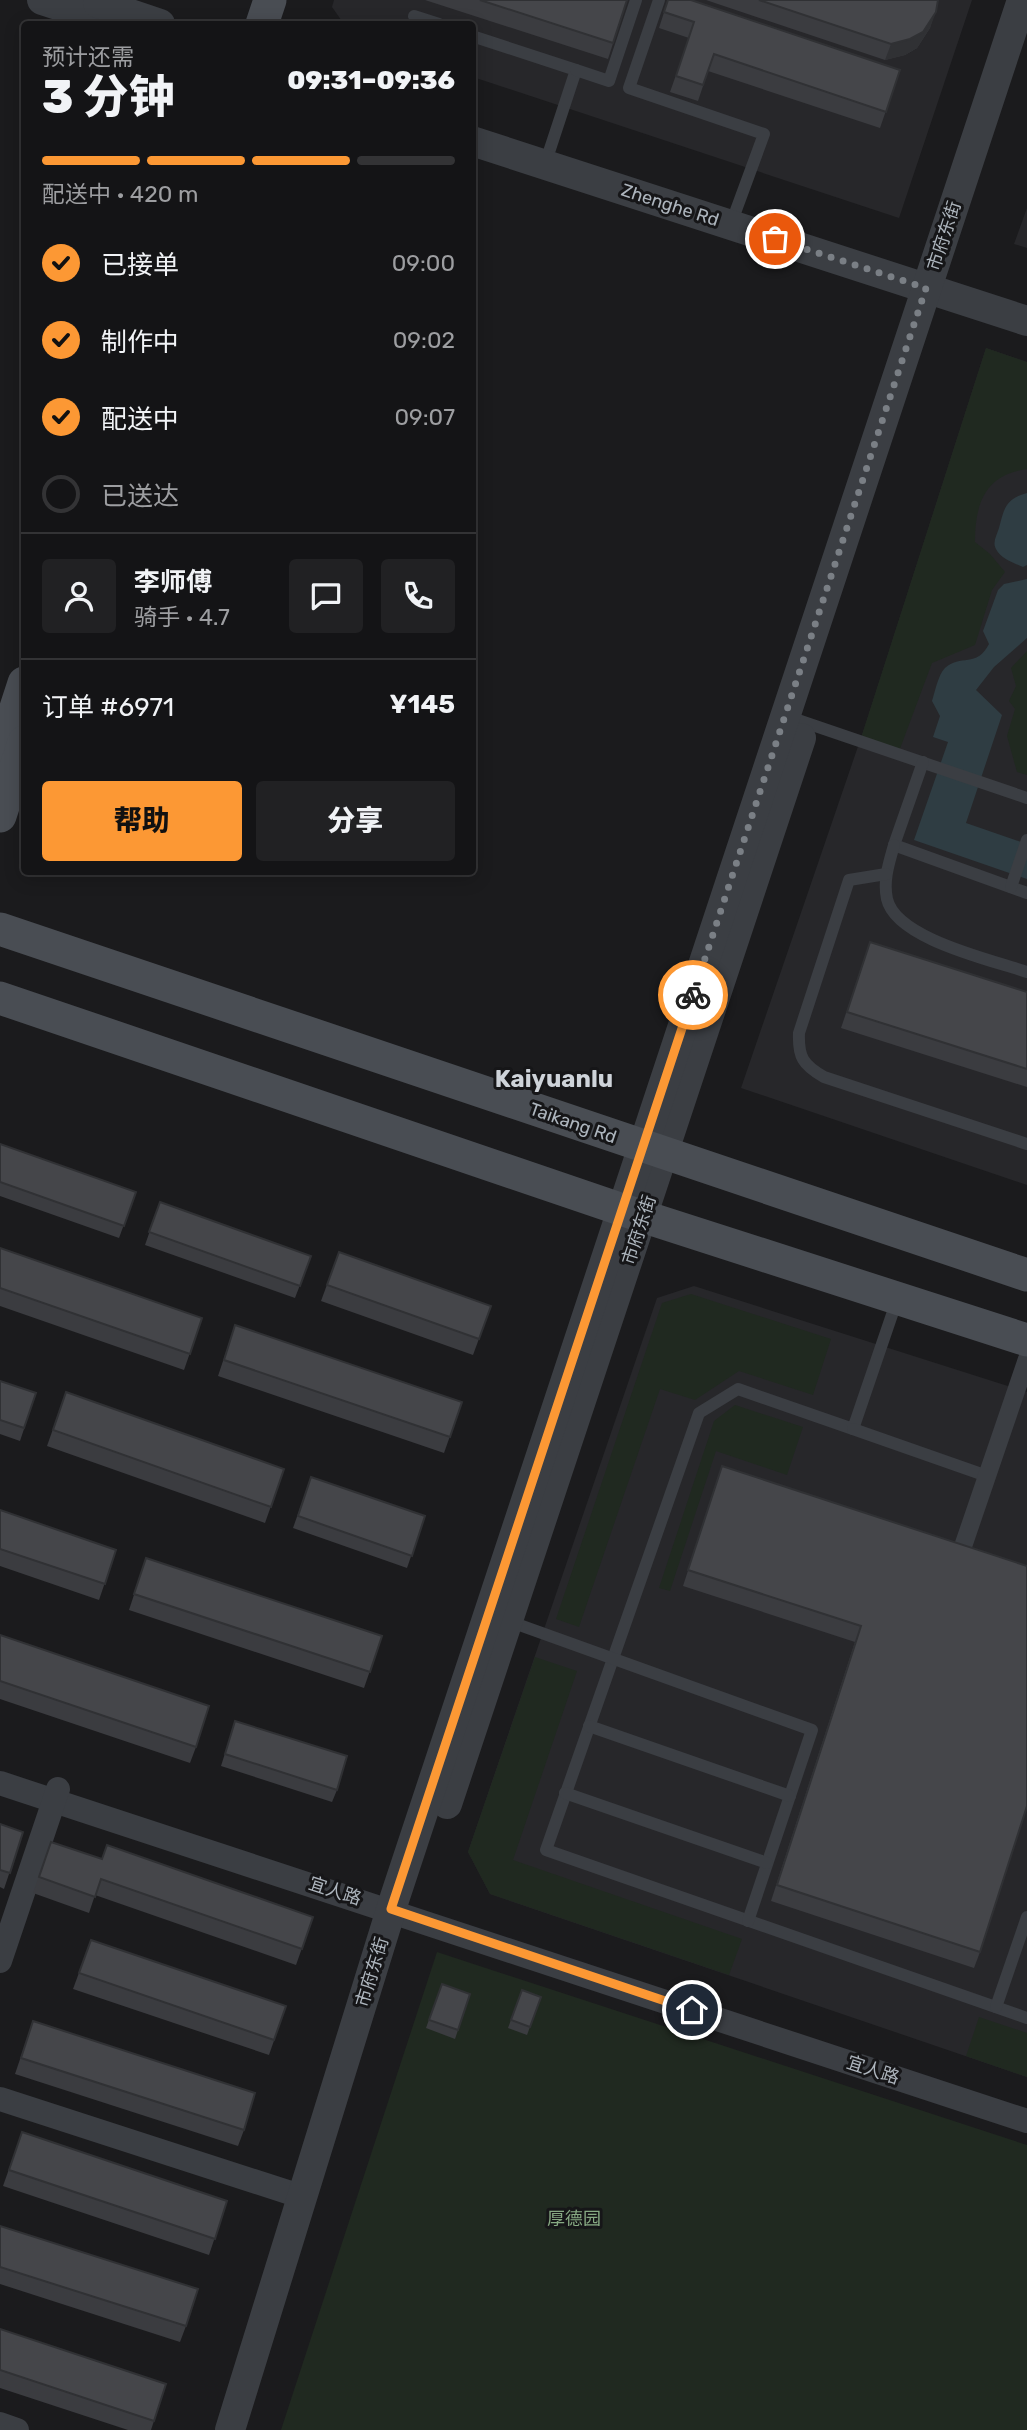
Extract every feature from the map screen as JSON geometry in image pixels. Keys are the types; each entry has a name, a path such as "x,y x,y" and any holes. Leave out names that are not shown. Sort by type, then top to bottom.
{"main road":[{"path":"244,21 251,0"},
{"path":"263,21 270,0"},
{"path":"0,757 21,692"},
{"path":"0,816 21,752"},
{"name":"Taikang Rd","path":"0,929 1027,1275"},
{"path":"0,998 631,1213 1027,1340"}],"street":[{"path":"41,0 107,21"},
{"path":"88,0 151,21"},
{"name":"市府东街","path":"230,2430 303,2197 499,1618 796,720 937,284 1022,0"},
{"name":"市府东街","path":"937,284 1027,29"},
{"name":"Zhenghe Rd","path":"476,128 937,284 1027,321"},
{"name":"Zhenghe Rd","path":"476,142 937,284 1027,306"},
{"path":"958,1561 1027,1359"},
{"name":"宜人路","path":"0,1770 56,1795"},
{"name":"宜人路","path":"0,1783 56,1795 1027,2104"},
{"path":"0,1961 56,1795"},
{"name":"市府东街","path":"245,2430 402,1906"},
{"name":"宜人路","path":"402,1906 1027,2121"},
{"path":"0,2099 303,2197"},
{"path":"0,2424 17,2430"}],"lane":[{"path":"476,37 609,81 636,0"},
{"path":"659,0 629,88 764,134 735,214"},
{"path":"414,16 430,21"},
{"path":"549,152 576,70"},
{"path":"796,720 1027,798"},
{"path":"929,764 894,845 886,874 887,900 897,918 913,930 1027,972"},
{"path":"1012,882 1027,841"},
{"path":"894,845 1012,882 1027,892"},
{"path":"886,874 849,880 799,1033 799,1053 807,1067 824,1077 1027,1144"},
{"path":"853,1429 897,1299"},
{"path":"987,1476 738,1389 699,1413 545,1850 1027,2018"},
{"path":"499,1618 812,1730 748,1921"},
{"path":"589,1726 790,1796"},
{"path":"565,1793 767,1863"},
{"path":"996,2007 1022,1945 1027,1917"}],"shaded area":[{"path":"334,0 972,0 899,218 476,78 476,21 342,21 332,7"},
{"path":"1027,208 1027,248 1014,244"},
{"path":"986,348 1027,362 1027,1185 741,1088 865,726"},
{"path":"1027,493 1027,565 1023,567 1001,555 996,549 995,538 1007,506 1014,498"},
{"path":"1027,579 1027,638 994,667 976,690 1002,715 966,823 1027,844 1027,879 914,840 948,742 933,737 940,716 932,701 940,675 951,664 974,658 984,651 989,644 983,631 998,590 1004,584"},
{"path":"694,1286 1027,1392 1027,2077 490,1894 468,1852 657,1298"}],"green space":[{"path":"986,348 1027,362 1027,469 1001,477 992,484 980,503 977,515 975,542 990,554 1005,572 992,590 975,645 932,663 898,754 860,741"},
{"path":"1027,651 1027,775 1017,772 1007,736 1015,709 1009,701 1016,686 1011,668"},
{"path":"691,1294 831,1339 813,1395 739,1371 695,1400 660,1389 579,1627 556,1619 662,1303"},
{"path":"735,1405 803,1427 787,1475 716,1451 670,1591 659,1588 714,1421"},
{"path":"535,1657 577,1671 513,1860 742,1939 729,1975 490,1894 468,1852"},
{"name":"厚德园","path":"437,1952 1027,2145 1027,2430 281,2430"},
{"path":"979,2017 1027,2033 1027,2077 966,2056"}],"building":[{"path":"480,0 627,0 613,43"},
{"path":"668,0 691,0 900,70 886,112 714,54 703,85 676,76 694,22 664,12"},
{"path":"759,0 938,0 936,12 923,32 891,44"},
{"path":"870,942 1027,992 1027,1069 847,1012"},
{"path":"0,1144 136,1192 124,1226 0,1182"},
{"path":"160,1202 311,1256 300,1286 149,1232"},
{"path":"0,1248 202,1318 190,1354 0,1288"},
{"path":"339,1252 491,1306 479,1339 327,1285"},
{"path":"235,1325 462,1402 450,1437 224,1360"},
{"path":"0,1381 36,1393 24,1428 0,1420"},
{"path":"66,1392 284,1469 271,1507 53,1430"},
{"path":"722,1466 1027,1566 1027,1806 980,1952 777,1885 861,1626 688,1570"},
{"path":"311,1477 425,1516 412,1556 298,1516"},
{"path":"0,1510 116,1550 105,1584 0,1549"},
{"path":"146,1558 382,1636 370,1672 134,1594"},
{"path":"0,1635 209,1706 196,1747 0,1681"},
{"path":"235,1721 347,1756 337,1790 225,1754"},
{"path":"0,1824 23,1832 10,1873 0,1870"},
{"path":"51,1842 102,1859 107,1845 313,1917 302,1949 101,1879 95,1897 39,1877"},
{"path":"91,1940 286,2006 274,2040 79,1973"},
{"path":"442,1984 470,1994 458,2030 429,2020"},
{"path":"522,1990 541,1997 530,2027 511,2020"},
{"path":"33,2021 255,2093 244,2130 21,2058"},
{"path":"22,2132 227,2201 215,2239 9,2170"},
{"path":"0,2226 198,2289 186,2326 0,2267"},
{"path":"0,2329 166,2384 154,2421 0,2370"}],"way so far":[{"path":"693,995 926,288 775,239"}],"district":[{"name":"Kaiyuanlu","path":"554,1079"}],"route":[{"path":"692,2010 391,1909 620,1209 693,995"}]}
